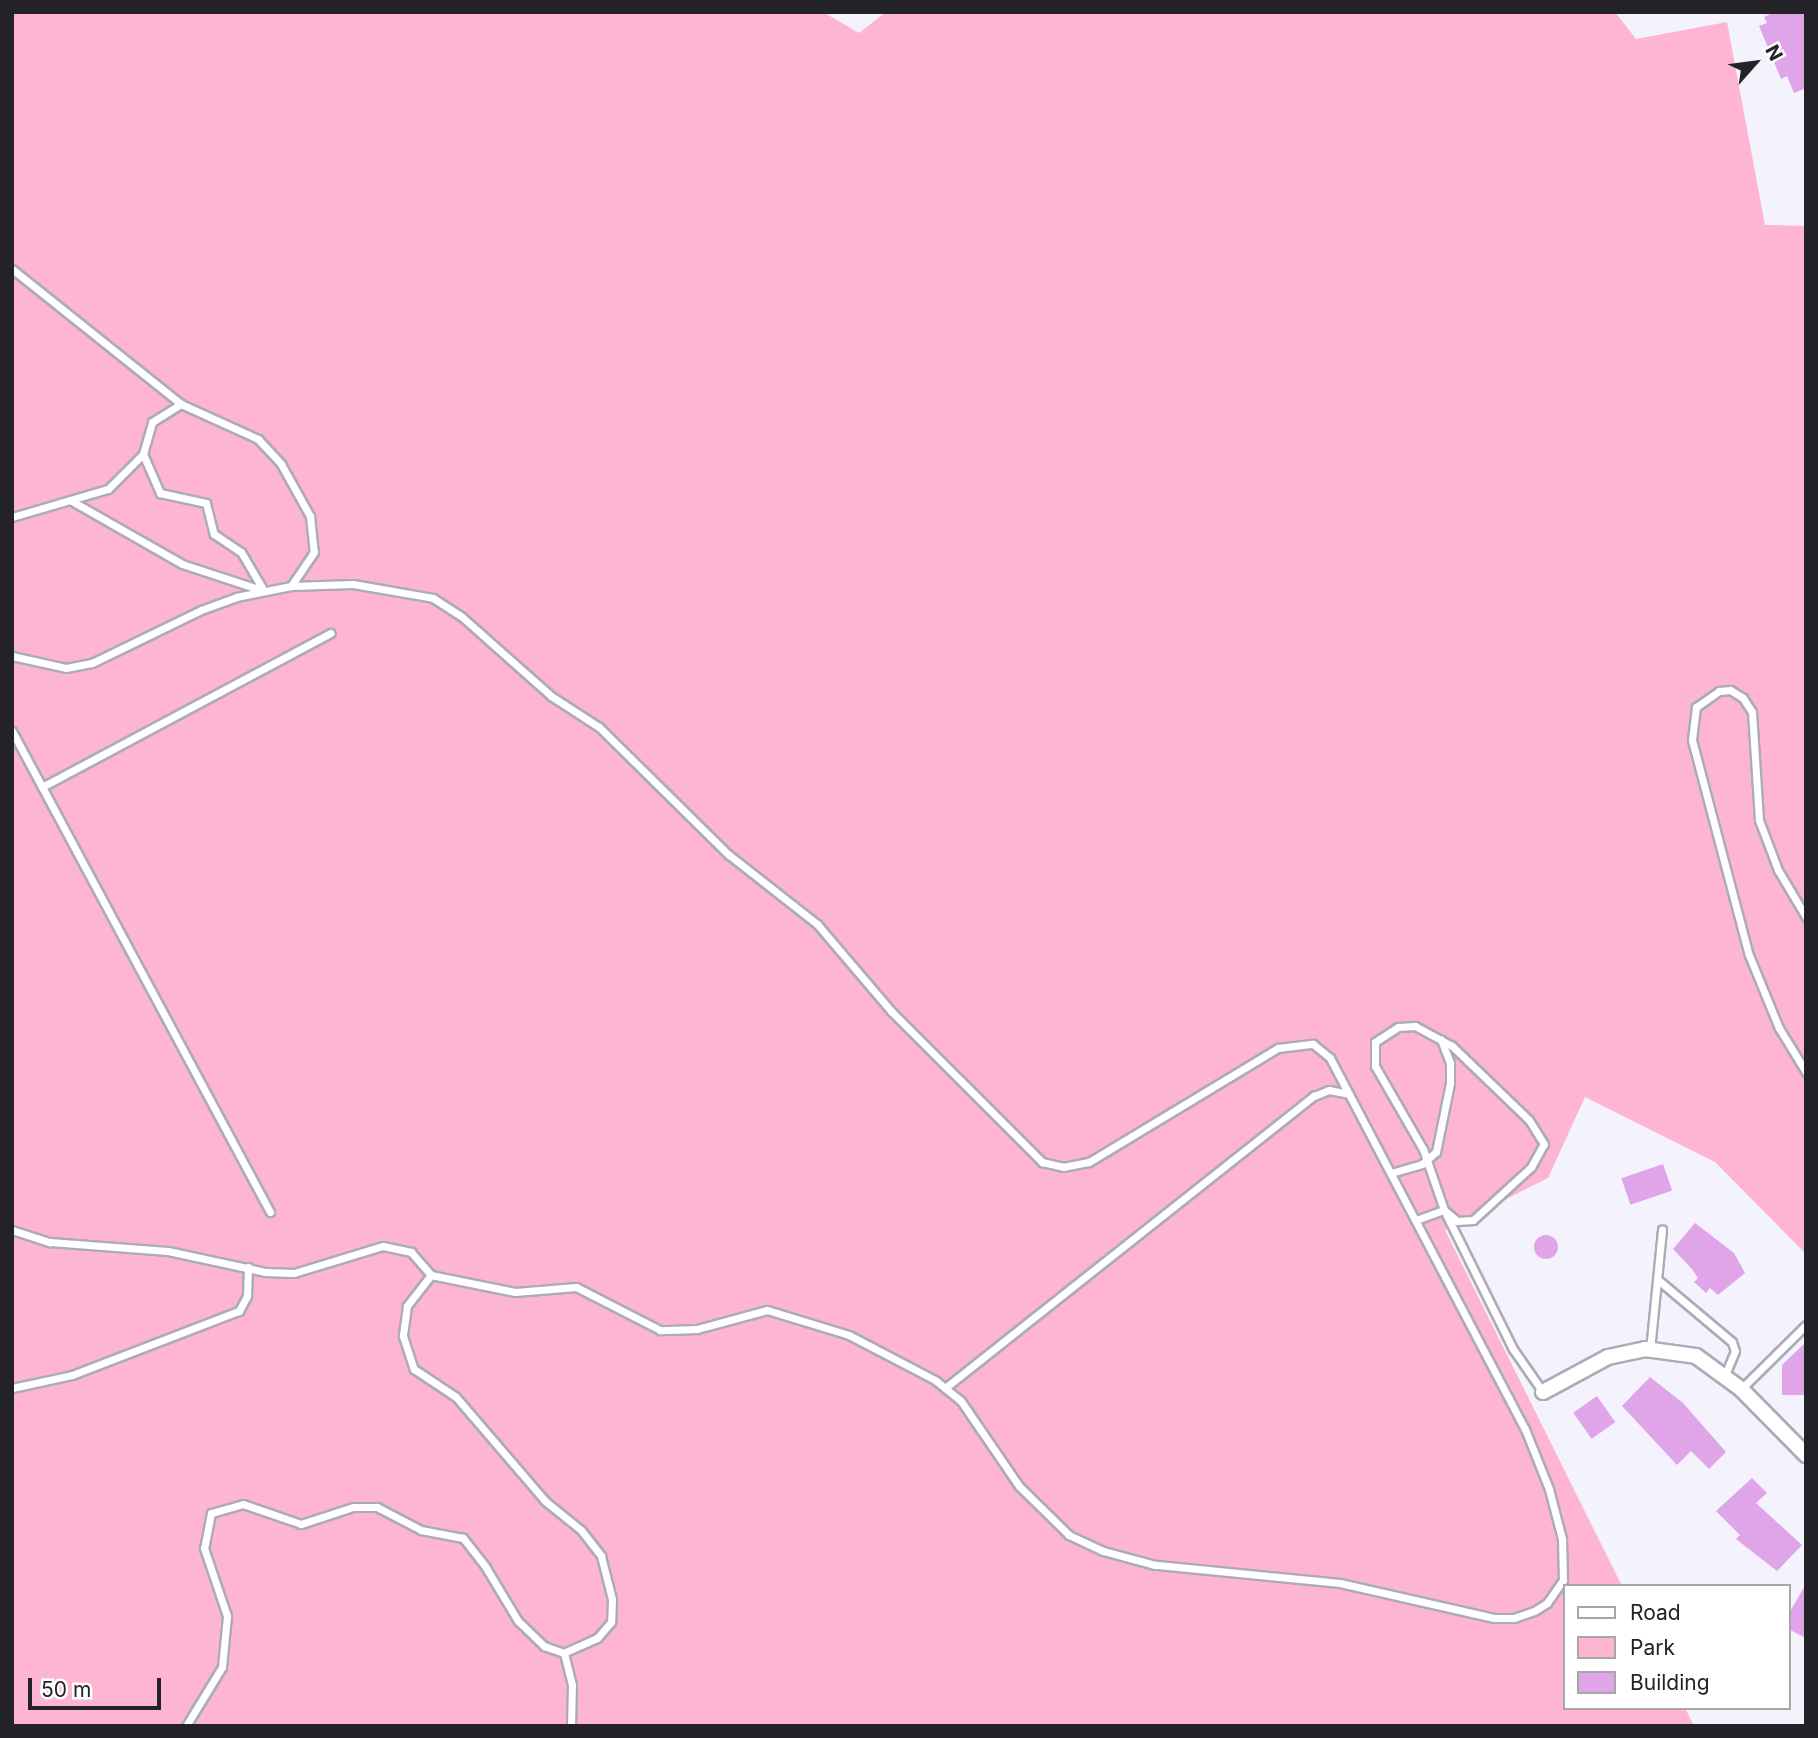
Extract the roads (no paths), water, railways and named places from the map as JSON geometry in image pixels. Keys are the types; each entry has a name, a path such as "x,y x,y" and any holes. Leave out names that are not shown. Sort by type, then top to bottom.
{"street":[{"path":"1543,1392 1608,1357 1650,1350 1696,1356 1741,1388 1806,1455"}],"lane":[{"path":"12,269 181,404 258,439 281,464 310,516 314,552 291,586"},
{"path":"12,517 108,489 143,454 152,422 181,404"},
{"path":"143,454 160,493 206,503 214,534 241,552 265,591"},
{"path":"69,500 182,564 265,591"},
{"path":"12,656 66,668 92,663 201,610 291,586 353,584 433,598 461,617 551,695 599,727 729,855 817,923 891,1011 1042,1162 1063,1167 1089,1162 1278,1048 1298,1043 1313,1044 1330,1058 1525,1429 1549,1489 1562,1539 1564,1572 1547,1603 1514,1618 1494,1618 1340,1583 1188,1570 1103,1551 1069,1535 1046,1515 1019,1486 961,1401 945,1388 849,1335 791,1314 767,1310 697,1329 660,1330 576,1287 515,1292 431,1275 411,1252 383,1246 294,1273 247,1267 168,1251 76,1246 12,1230"},
{"path":"43,787 331,633"},
{"path":"1806,917 1778,870 1759,820 1752,712 1743,698 1730,690 1719,691 1696,707 1692,740 1749,955 1779,1028 1806,1072"},
{"path":"12,731 270,1212"},
{"path":"1444,1210 1457,1221 1472,1220 1531,1167 1544,1144 1529,1120 1441,1039 1415,1026 1398,1027 1384,1032 1372,1052 1375,1066 1427,1162 1444,1210 1513,1349 1543,1392"},
{"path":"1391,1173 1427,1162 1436,1152 1450,1083 1450,1063 1441,1039"},
{"path":"945,1388 1314,1096 1329,1090 1349,1094"},
{"path":"1416,1220 1444,1210"},
{"path":"1650,1350 1662,1230"},
{"path":"12,1388 72,1375 239,1311 247,1296 247,1267"},
{"path":"186,1726 222,1667 227,1616 204,1548 211,1513 243,1504 301,1524 353,1507 377,1507 421,1530 463,1538 518,1621 544,1646 564,1653 597,1638 611,1622 612,1599 601,1556 581,1530 545,1502 456,1397 414,1369 402,1336 407,1306 431,1275"},
{"path":"1657,1279 1732,1342 1735,1351 1724,1377"},
{"path":"1741,1388 1806,1325"},
{"path":"564,1653 572,1685 571,1726"}]}
